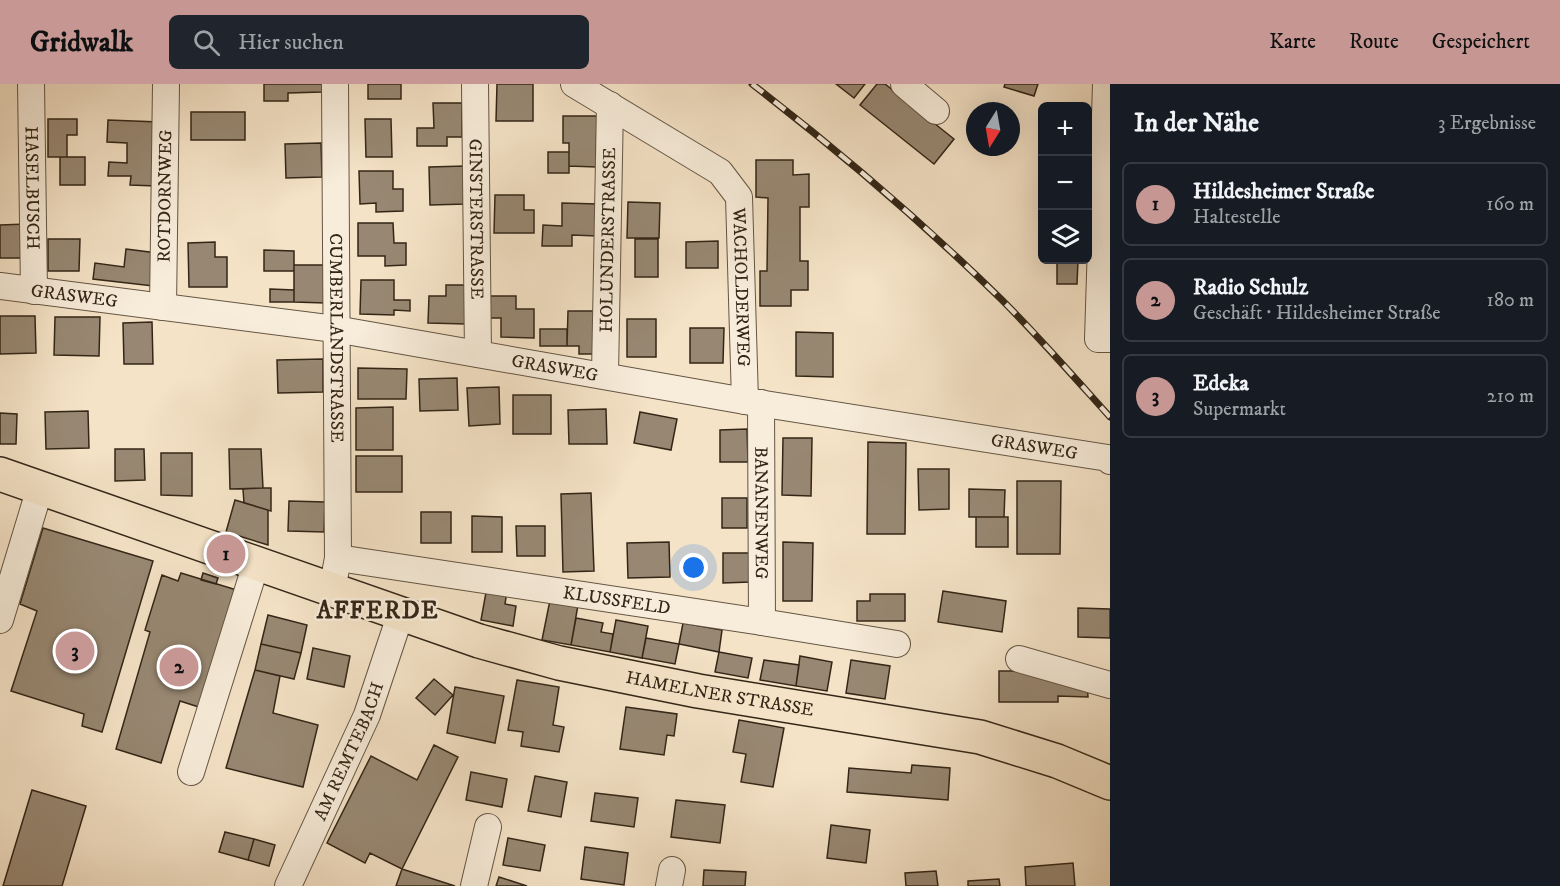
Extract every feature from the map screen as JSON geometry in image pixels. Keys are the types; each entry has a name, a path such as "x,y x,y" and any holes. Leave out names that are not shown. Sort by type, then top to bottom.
{"main road":[{"name":"HAMELNER STRASSE","path":"0,474 479,640 559,663 698,691 980,737 1057,761 1110,783"}],"street":[{"name":"HASELBUSCH","path":"31,84 34,291"},
{"name":"ROTDORNWEG","path":"163,307 166,84"},
{"name":"CUMBERLANDSTRASSE","path":"333,589 338,558 335,84"},
{"name":"GINSTERSTRASSE","path":"475,84 478,354"},
{"name":"WACHOLDERWEG","path":"574,84 720,171 739,197 753,402"},
{"path":"904,84 936,111"},
{"path":"1104,339 1106,84"},
{"name":"HOLUNDERSTRASSE","path":"605,375 610,105"},
{"name":"GRASWEG","path":"0,286 335,329 753,402 1109,459"},
{"name":"BANANENWEG","path":"753,402 762,622"},
{"path":"0,620 40,488"},
{"name":"KLUSSFELD","path":"338,558 897,644"},
{"path":"191,772 256,564"},
{"name":"AM REMTEBACH","path":"288,886 367,715 400,613"},
{"path":"1019,659 1110,685"},
{"path":"474,886 488,827"}],"building":[{"path":"264,84 322,84 322,92 288,93 288,101 264,101"},
{"path":"368,84 401,84 401,99 368,99"},
{"path":"497,84 533,84 533,121 496,121"},
{"path":"836,84 865,84 854,98"},
{"path":"877,84 885,84 954,139 934,164 860,105"},
{"path":"1005,84 1038,84 1034,96 1004,87"},
{"path":"433,103 462,103 462,137 447,137 447,146 417,146 417,128 434,128"},
{"path":"191,112 245,112 245,140 191,140"},
{"path":"563,116 597,116 596,167 569,166 569,143 563,143"},
{"path":"48,119 77,119 77,135 67,135 67,157 48,157"},
{"path":"365,119 391,119 392,157 366,157"},
{"path":"108,120 159,122 156,186 130,185 131,176 108,176 109,162 127,163 127,143 107,142"},
{"path":"321,143 322,177 286,178 285,144"},
{"path":"548,152 569,152 569,173 548,173"},
{"path":"60,157 85,157 85,185 60,185"},
{"path":"756,160 793,160 793,175 809,174 809,207 800,207 800,261 808,261 808,290 791,290 791,306 760,306 760,271 767,271 768,198 756,197"},
{"path":"465,166 466,204 430,205 429,167"},
{"path":"359,171 393,171 393,189 403,189 403,211 376,212 376,203 360,204"},
{"path":"495,195 524,195 524,210 534,210 534,233 494,233"},
{"path":"628,202 660,203 659,238 627,238"},
{"path":"562,203 598,204 597,236 572,235 572,246 542,246 543,225 562,226"},
{"path":"358,223 393,223 394,243 406,243 406,265 385,266 385,256 358,256"},
{"path":"26,224 27,258 0,258 0,225"},
{"path":"48,239 80,239 79,271 48,271"},
{"path":"635,239 658,239 658,277 635,277"},
{"path":"718,241 718,268 686,268 686,242"},
{"path":"215,242 215,257 227,257 227,287 189,287 188,243"},
{"path":"126,249 157,253 153,286 93,279 95,263 124,267"},
{"path":"264,250 294,251 294,271 264,271"},
{"path":"1057,264 1078,264 1077,284 1057,284"},
{"path":"294,265 325,265 325,303 294,302"},
{"path":"361,280 394,280 394,300 410,300 410,311 394,310 394,315 360,314"},
{"path":"446,285 467,285 466,324 428,323 429,296 446,296"},
{"path":"270,289 294,290 294,302 270,302"},
{"path":"489,296 516,296 516,309 534,309 534,338 501,337 501,318 489,318"},
{"path":"568,311 598,311 598,354 579,354 579,346 567,346"},
{"path":"0,316 35,316 36,353 0,354"},
{"path":"55,317 100,317 99,356 54,355"},
{"path":"627,319 656,319 656,357 627,357"},
{"path":"152,322 153,364 124,364 123,323"},
{"path":"690,328 724,328 723,363 690,363"},
{"path":"540,329 567,329 567,346 540,346"},
{"path":"796,332 833,333 833,377 796,376"},
{"path":"323,359 323,392 278,393 277,360"},
{"path":"358,368 407,369 406,399 358,399"},
{"path":"457,378 458,410 420,411 419,379"},
{"path":"499,387 500,424 469,426 467,388"},
{"path":"513,395 551,395 551,434 513,434"},
{"path":"393,407 393,450 356,450 356,408"},
{"path":"606,409 607,444 569,444 568,410"},
{"path":"88,411 89,448 46,449 45,412"},
{"path":"640,412 677,419 671,450 634,443"},
{"path":"0,413 17,414 16,444 0,444"},
{"path":"747,429 748,462 720,462 720,430"},
{"path":"783,438 812,438 811,496 782,495"},
{"path":"868,442 906,443 905,534 867,534"},
{"path":"115,449 144,449 145,480 115,481"},
{"path":"229,449 261,449 263,488 230,489"},
{"path":"161,453 192,453 192,496 161,495"},
{"path":"356,456 402,456 402,492 356,492"},
{"path":"918,469 949,469 949,509 919,510"},
{"path":"1017,481 1061,481 1060,554 1017,554"},
{"path":"271,488 271,511 244,503 243,489"},
{"path":"969,489 1005,490 1004,517 969,517"},
{"path":"591,493 594,571 563,572 561,494"},
{"path":"722,498 747,498 747,528 722,528"},
{"path":"235,500 268,510 268,545 226,532"},
{"path":"289,501 325,502 324,532 288,531"},
{"path":"421,512 451,512 451,543 421,543"},
{"path":"472,516 502,517 502,552 472,552"},
{"path":"976,517 1008,517 1008,547 976,547"},
{"path":"516,526 545,526 545,556 517,556"},
{"path":"43,528 153,561 102,732 82,726 84,714 11,691 37,611 20,604"},
{"path":"669,542 670,577 628,578 627,543"},
{"path":"783,542 813,543 812,601 783,601"},
{"path":"723,553 749,553 750,582 723,583"},
{"path":"181,573 240,591 205,709 180,701 161,763 116,749 150,632 145,630 162,575 178,581"},
{"path":"203,573 218,578 216,584 201,580"},
{"path":"487,587 507,591 505,604 516,606 513,626 481,620"},
{"path":"943,591 1006,601 1002,632 938,622"},
{"path":"870,594 905,594 905,621 857,621 857,601 870,601"},
{"path":"550,600 578,605 571,645 542,640"},
{"path":"1078,608 1110,609 1110,638 1078,637"},
{"path":"268,615 307,625 301,653 261,644"},
{"path":"576,618 603,623 601,632 613,634 610,652 571,645"},
{"path":"616,620 648,626 642,658 610,652"},
{"path":"683,623 722,630 719,652 679,644"},
{"path":"646,638 679,644 675,664 642,658"},
{"path":"261,644 301,653 294,679 255,670"},
{"path":"313,648 350,656 344,687 307,679"},
{"path":"719,652 752,658 748,678 715,672"},
{"path":"800,656 832,662 827,691 796,686"},
{"path":"764,660 799,665 796,686 760,680"},
{"path":"851,660 890,666 885,699 846,693"},
{"path":"255,670 280,676 273,713 318,725 303,787 226,768"},
{"path":"999,671 1036,671 1087,682 1088,697 1058,696 1058,702 999,702"},
{"path":"434,679 453,695 435,715 416,698"},
{"path":"517,680 559,687 553,725 564,727 559,752 521,746 523,732 508,730"},
{"path":"455,687 504,696 495,743 447,733"},
{"path":"626,707 677,714 674,736 667,735 664,755 620,749"},
{"path":"739,720 784,728 773,787 741,782 746,754 733,752"},
{"path":"434,745 458,757 402,869 370,853 365,863 327,843 371,756 417,780"},
{"path":"912,765 950,768 948,800 847,792 849,768 911,773"},
{"path":"471,772 507,779 502,807 466,800"},
{"path":"535,776 567,782 561,817 528,811"},
{"path":"32,790 86,806 62,886 3,886"},
{"path":"595,793 638,798 634,827 591,821"},
{"path":"676,800 725,805 720,843 671,837"},
{"path":"831,825 870,830 866,863 827,858"},
{"path":"225,832 254,839 248,860 219,852"},
{"path":"508,838 545,845 540,871 503,865"},
{"path":"254,839 275,845 269,866 248,860"},
{"path":"585,847 628,853 624,885 581,879"},
{"path":"1073,863 1075,886 1026,886 1025,867"},
{"path":"402,869 455,886 396,886"},
{"path":"704,870 746,872 745,886 703,886"},
{"path":"936,871 938,886 906,886 905,873"},
{"path":"499,877 527,886 496,886"},
{"path":"999,879 1000,886 968,886 968,881"}],"railway":[{"path":"752,84 880,188 941,242 1001,299 1110,417"}],"place":[{"name":"Hildesheimer Straße","path":"226,554"},
{"name":"Edeka","path":"75,651"},
{"name":"Radio Schulz","path":"179,667"}],"district":[{"name":"AFFERDE","path":"378,610"}]}
